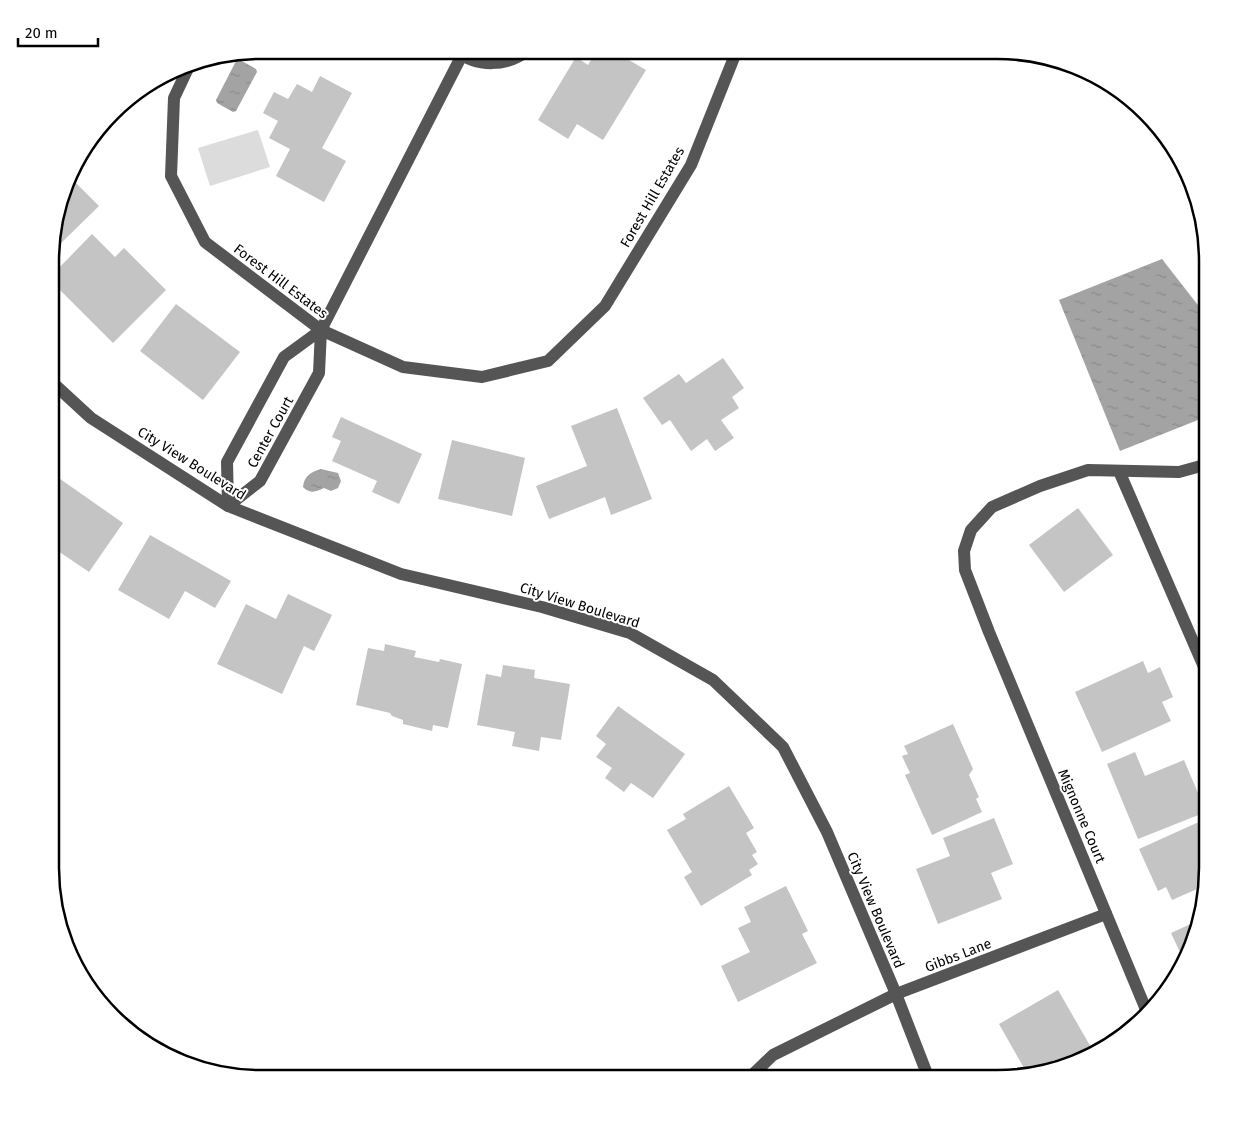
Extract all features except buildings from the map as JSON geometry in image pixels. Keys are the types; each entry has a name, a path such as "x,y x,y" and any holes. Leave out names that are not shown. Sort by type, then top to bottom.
{"street":[{"name":"Center Court","path":"228,506 260,481 319,373 321,330 455,59"},
{"name":"Center Court","path":"471,59 480,63 501,64 515,59"},
{"name":"Forest Hill Estates","path":"186,73 174,98 171,176 205,242 321,330 403,367 482,377 548,361 605,306 690,165 733,59"},
{"name":"Center Court","path":"228,506 227,462 284,357 321,330"},
{"name":"City View Boulevard","path":"59,389 91,418 228,506 401,574 542,607 630,632 713,680 783,747 827,832 896,994 926,1070"},
{"name":"Mignonne Court","path":"1144,1006 989,632 966,570 964,551 971,530 992,507 1040,486 1088,470 1179,472 1199,466"},
{"path":"1120,472 1199,655"},
{"name":"Gibbs Lane","path":"758,1070 773,1056 896,994 1106,914"}],"shaded area":[{"path":"258,130 270,167 210,186 198,148"}],"water":[{"path":"240,60 256,69 257,72 236,111 233,112 217,103 216,100 236,61"},
{"path":"1162,259 1199,306 1199,420 1120,451 1059,300"},
{"path":"321,469 338,473 341,481 338,488 331,491 324,488 313,492 308,491 303,487 305,480 309,475"}]}
